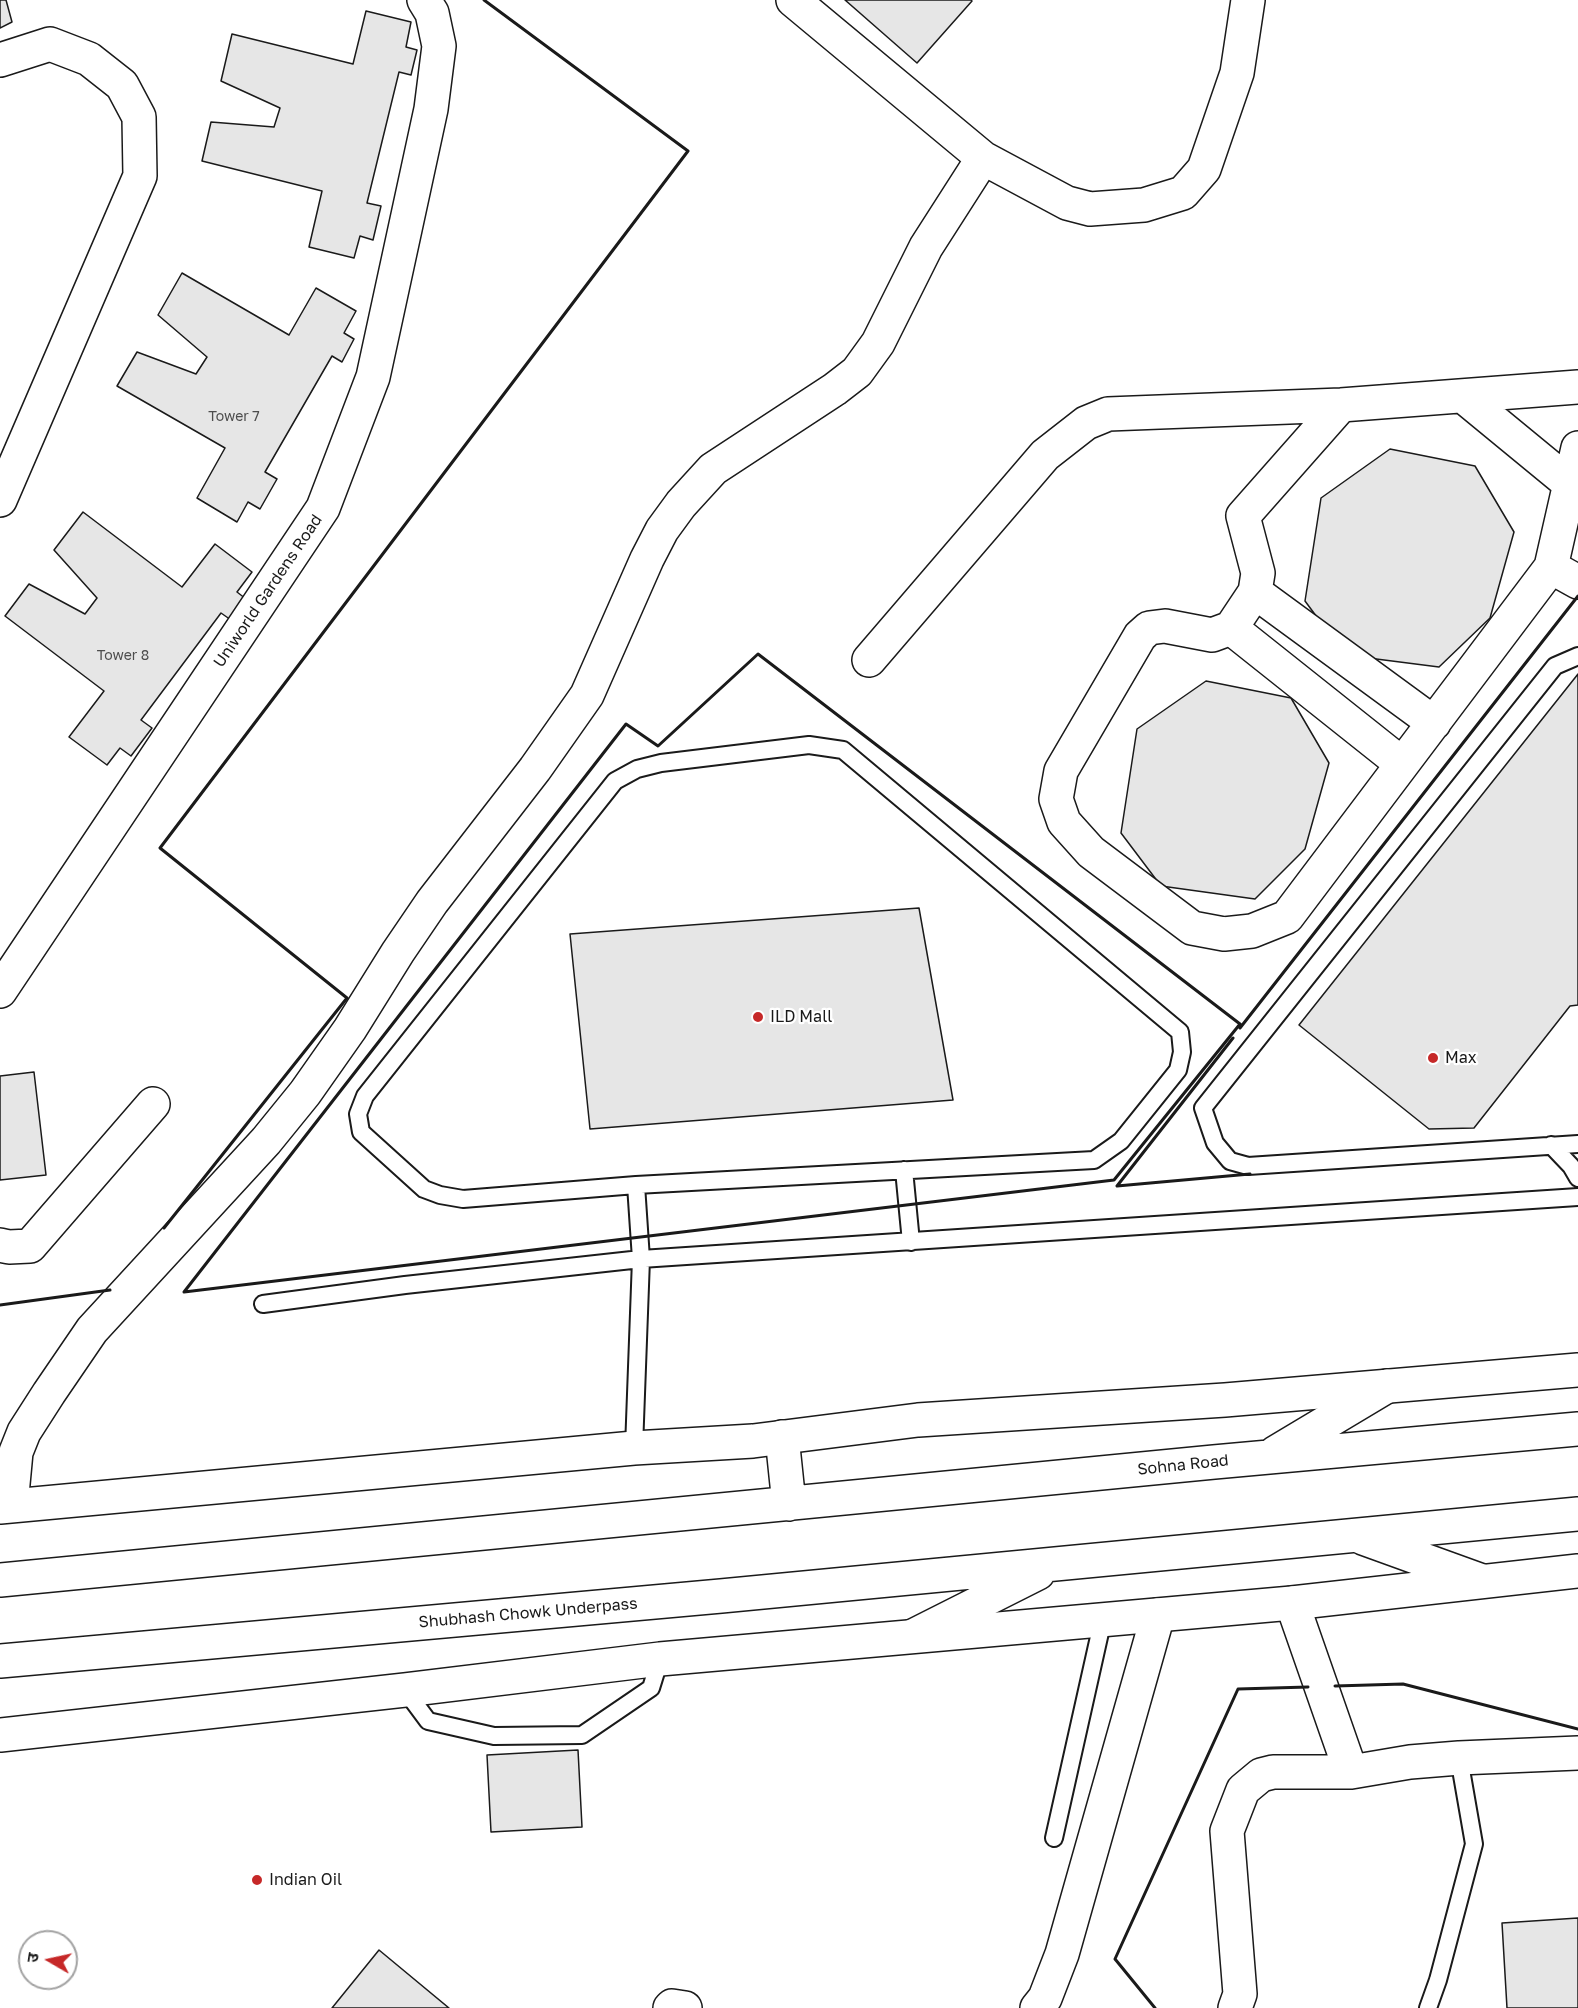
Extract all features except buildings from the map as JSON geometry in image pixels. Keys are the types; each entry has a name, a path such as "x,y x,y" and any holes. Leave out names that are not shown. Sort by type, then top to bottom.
{"main road":[{"name":"Uniworld Gardens Road","path":"0,991 323,508 373,376 431,109 439,46 432,13 424,0"},
{"path":"793,0 983,158 1066,203 1090,209 1144,205 1184,193 1204,170 1237,73 1248,0"},
{"path":"0,60 50,44 89,59 122,86 139,117 140,176 0,500"},
{"path":"983,158 926,247 879,343 857,372 713,469 681,504 662,530 646,559 587,695 535,769 432,902 350,1029 304,1093 266,1141 92,1330 24,1432 16,1452 5,1506 634,1448 753,1441 918,1420 1225,1400 1578,1370"},
{"path":"869,660 1045,455 1086,423 1108,414 1341,405 1578,387"},
{"path":"1463,396 1570,484"},
{"path":"1341,405 1244,516 1258,573 1255,592 1231,628 1212,635 1165,626 1149,628 1140,636 1061,771 1056,799 1064,822 1091,852 1192,928 1224,934 1252,931 1287,917 1434,723 1564,575 1570,484 1578,448"},
{"path":"1255,592 1434,723"},
{"path":"1231,628 1402,764"},
{"path":"0,1245 30,1246 153,1104"},
{"path":"1268,1457 1388,1386"},
{"name":"Sohna Road","path":"789,1504 1578,1429"},
{"path":"0,1581 789,1504 782,1437"},
{"path":"913,1636 1056,1565 1069,1562 1578,1514"},
{"path":"1355,1535 1482,1581"},
{"name":"Shubhash Chowk Underpass","path":"0,1661 1056,1565"},
{"path":"0,1736 660,1659 1292,1603 1578,1570"},
{"path":"1292,1603 1351,1772"},
{"path":"1037,2008 1045,1998 1062,1954 1158,1615"},
{"path":"1235,2008 1240,1994 1227,1831 1243,1790 1261,1775 1273,1772 1351,1772 1410,1762 1459,1758 1578,1753"},
{"path":"670,2008 672,2006 685,2008"}],"lane":[{"path":"1578,656 1555,666 1203,1108 1215,1143 1230,1161 1248,1166 1578,1144"},
{"path":"809,745 843,750 1180,1032 1182,1052 1178,1070 1120,1141 1094,1160 636,1185 463,1199 440,1195 424,1190 361,1132 358,1114 365,1096 615,781 637,769 661,763 809,745"},
{"path":"1551,1145 1571,1166 1578,1178"},
{"path":"904,1170 911,1242"},
{"path":"634,1448 641,1259 636,1185"},
{"path":"262,1304 405,1285 641,1259 1578,1197"},
{"path":"1054,1838 1103,1620"},
{"path":"405,1690 428,1721 494,1736 582,1735 651,1688 660,1659"},
{"path":"1428,2008 1438,1980 1474,1844 1459,1758"}],"wall":[{"path":"164,1228 347,998 160,848 688,151 484,0"},
{"path":"1240,1028 1578,596"},
{"path":"758,654 1240,1024 1114,1180 184,1292 626,724 658,746 758,654"},
{"path":"1233,1038 1117,1186 1250,1174"},
{"path":"0,1305 110,1290"},
{"path":"1335,1686 1403,1684 1578,1729"},
{"path":"1155,2008 1115,1959 1238,1689 1308,1687"}],"place":[{"name":"ILD Mall","path":"758,1017"},
{"name":"Max","path":"1433,1058"},
{"name":"Indian Oil","path":"257,1880"}]}
